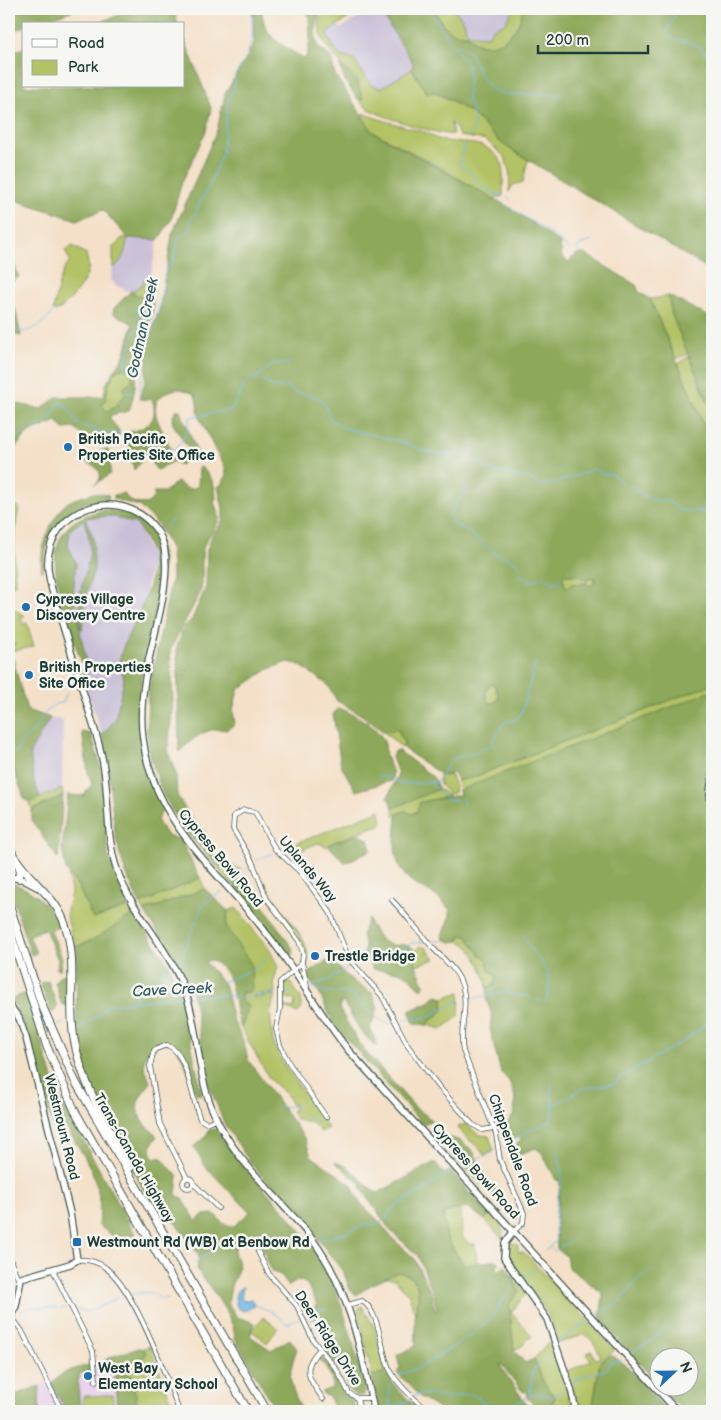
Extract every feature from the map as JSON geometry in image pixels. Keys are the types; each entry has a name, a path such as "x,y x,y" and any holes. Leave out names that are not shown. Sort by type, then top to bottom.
{"highway":[{"path":"9,846 21,871 13,878"},
{"path":"16,859 31,880 44,892 59,912 72,952 72,1020 79,1063 150,1212"},
{"name":"Trans-Canada Highway","path":"9,904 36,989 60,1050 83,1095 150,1212 267,1411"},
{"name":"Trans-Canada Highway","path":"9,928 52,1061 78,1116 248,1411"},
{"path":"9,935 20,963"}],"street":[{"name":"Cypress Bowl Road","path":"374,1411 348,1305 338,1280 313,1241 242,1158 216,1119 202,1079 192,1016 183,986 166,953 130,898 116,865 110,841 102,757 50,582 48,560 53,539 66,522 84,510 104,504 130,509 150,522 163,543 167,558 166,575 142,698 142,737 149,769 160,800 174,823 259,923 349,1051 677,1411"},
{"path":"712,776 712,817"},
{"name":"Uplands Way","path":"302,963 303,953 299,941 267,899 252,861 233,829 233,819 241,811 249,810 255,812 275,849 298,871 330,912 349,960 382,996 408,1046 421,1065 476,1127 484,1130 494,1128"},
{"path":"13,878 30,882 44,892"},
{"name":"Chippendale Road","path":"392,900 431,946 450,963 460,978 465,1002 462,1046 494,1128 500,1160 524,1213 523,1223 505,1243 504,1258 547,1319 571,1389 576,1411"},
{"path":"302,963 280,982 280,1009 276,1029 280,1045 289,1063 326,1117"},
{"path":"302,963 308,994"},
{"name":"Westmount Road","path":"9,1005 18,1018 26,1038 70,1213 77,1260"},
{"path":"216,1119 206,1123 199,1118 195,1098 178,1052 167,1045 154,1050 150,1066 160,1124 187,1178 192,1179 193,1183 218,1208"},
{"path":"187,1178 184,1182 186,1187 190,1187 193,1183"},
{"name":"Deer Ridge Drive","path":"258,1252 269,1274 297,1306 320,1349 337,1370 349,1393 357,1398 371,1398"},
{"path":"9,1258 19,1281 16,1306 10,1318 22,1331 59,1405 60,1411"},
{"path":"19,1281 25,1276 53,1270 77,1260 100,1264 112,1273 147,1332 179,1411"},
{"path":"53,1270 94,1351 96,1381"},
{"path":"348,1305 362,1301 366,1304 378,1329 390,1369 407,1392 429,1411"},
{"path":"320,1349 310,1362 307,1370 311,1382 323,1399"},
{"path":"357,1398 360,1411"},
{"path":"59,1405 66,1411"}],"shaded area":[{"path":"454,9 513,9 505,23 498,26 488,36 472,35 466,30 464,21"},
{"path":"370,11 384,14 413,64 412,69 382,88 371,85 354,60 339,55 327,36 328,31 337,25 341,28"},
{"path":"128,238 158,240 150,279 148,278 142,285 130,292 117,286 111,280 113,268 119,264 123,256"},
{"path":"90,516 111,516 137,524 152,559 142,610 120,655 124,679 115,720 102,735 85,683 85,676 88,672 73,595 76,563 68,545 70,530"},
{"path":"50,718 63,720 62,789 40,797 34,782 30,752"},
{"name":"West Bay Elementary School","path":"114,1355 115,1411 9,1411 9,1398"}],"green space":[{"path":"9,9 77,9 40,22 22,22 22,28 9,32"},
{"path":"135,9 173,9 177,22 100,22"},
{"path":"253,9 262,9 266,27 275,40 304,59 307,55 309,43 307,9 321,9 315,33 318,47 331,57 335,75 373,132 511,208 560,243 562,257 568,262 577,254 585,254 636,285 639,292 650,299 712,444 712,684 471,778 457,781 454,773 443,776 404,749 404,742 398,730 384,732 363,716 337,701 328,685 298,664 287,662 267,670 238,690 233,710 235,724 226,730 212,730 200,735 179,752 177,647 184,627 192,619 206,587 207,549 213,533 223,521 223,508 218,487 223,482 226,472 200,419 195,395 186,390 177,389 170,391 156,403 157,420 171,451 145,457 134,470 127,438 129,432 141,429 153,418 154,407 152,400 139,399 145,382 149,339 160,309 172,235 217,130 225,94 254,44","holes":["562,575 578,575 587,581 589,577 594,578 595,581 590,586 587,583 572,584 566,588","491,683 495,686 499,699 493,703 489,703 485,693"]},
{"path":"325,9 348,9 346,13 349,18 329,31 327,36 339,55 354,60 371,85 381,88 412,69 420,83 473,114 502,144 528,159 523,182 513,185 509,192 510,175 505,157 486,140 459,136 451,122 453,134 447,134 386,117 364,106 359,100 361,100 358,87 325,45 320,34 320,22"},
{"path":"379,9 434,9 442,24 452,32 468,36 482,45 491,45 504,41 518,26 523,9 712,9 712,271 502,144 473,114 438,92 427,93 412,69 413,63"},
{"path":"434,9 454,9 464,21 466,30 472,35 488,36 492,29 505,23 513,9 523,9 524,11 517,26 506,38 500,43 484,46 476,43 468,35 456,34 448,30 442,24"},
{"path":"185,41 211,108 206,131 182,182 171,220 158,240 128,238 103,210 77,220 9,198 9,53 22,49 22,88 185,88"},
{"path":"340,65 357,81 363,99 359,100 357,98 345,81"},
{"path":"363,113 427,133 439,139 475,144 490,150 503,165 503,196 494,199 434,164 373,132 362,117"},
{"path":"122,238 128,238 125,250 120,262 113,268 113,247"},
{"path":"73,246 86,254 88,270 84,281 75,294 55,312 53,310 59,284 63,271 70,261 65,250"},
{"path":"9,252 19,277 9,283"},
{"path":"145,278 150,279 149,296 142,297 130,292 142,285"},
{"path":"130,292 142,297 151,295 154,307 140,344 135,386 129,411 111,415 110,419 119,430 118,436 89,446 87,440 74,428 64,429 57,421 28,433 9,455 9,402 41,409 57,397 103,397 107,382 124,356 133,324 113,313 114,308","holes":["120,368 132,371 132,381 124,388 125,396 117,402 117,407 113,407 111,411 106,411 101,403 104,403 113,375"]},
{"path":"669,296 671,313 688,354 676,359 650,299"},
{"path":"669,296 712,318 712,412 671,313"},
{"path":"15,308 21,336 9,333 9,309"},
{"path":"689,356 712,412 712,444 678,364"},
{"path":"120,368 132,371 132,381 124,388 125,396 117,407 106,411 101,403 104,403 113,375"},
{"path":"176,410 180,410 201,462 195,459 173,424 172,419"},
{"path":"107,449 110,452 110,474 94,485 100,479 100,473 85,461 86,457"},
{"path":"175,456 183,460 181,465 173,461 157,470 149,460"},
{"path":"199,466 207,472 215,488 216,498 214,502 220,518 203,549 200,593 170,650 173,701 168,752 176,774 177,795 191,818 204,830 211,851 218,859 225,861 225,868 221,871 185,831 163,795 151,758 147,732 148,694 172,577 171,550 158,525 139,506 114,499 114,495 124,493 131,501 144,504 154,497 154,492 164,492 177,482 187,488 195,488 198,486"},
{"path":"93,493 109,495 108,499 86,503 67,513 48,540 42,571 41,563 44,544 56,516 67,503"},
{"path":"9,504 19,507 14,537 15,585 9,588"},
{"path":"105,510 127,513 142,522 156,537 163,557 161,584 142,672 138,726 163,810 157,820 167,836 180,839 200,878 140,904 119,850 102,735 115,720 124,679 122,671 118,668 121,654 148,589 152,556 137,524 111,516 85,518 93,537 94,569 85,599 82,630 80,626 79,599 90,549 83,520 70,530 68,545 76,563 73,595 88,672 85,676 83,665 70,630 56,574 56,557 59,541 68,527 83,517"},
{"path":"562,575 578,575 587,581 589,577 594,578 595,581 590,587 587,583 573,584 566,588"},
{"path":"9,607 25,616 21,618 23,624 27,623 34,646 14,651 12,645 16,644 12,644 9,633"},
{"path":"9,645 27,710 50,718 30,752 34,782 40,797 30,802 25,800 9,757"},
{"path":"492,683 495,686 499,699 489,703 486,692 487,687"},
{"path":"712,684 712,691 459,791 457,781 471,778"},
{"path":"712,691 712,759 706,785 706,801 712,835 712,1411 683,1411 671,1398 698,1398 698,1348 648,1348 648,1373 600,1319 603,1295 568,1267 566,1256 557,1249 556,1223 560,1181 556,1180 542,1153 536,1148 516,1155 511,1150 521,1140 518,1137 507,1140 503,1128 513,1116 516,1100 509,1081 501,1072 490,1028 492,1015 487,1001 487,988 495,984 497,976 489,970 487,959 480,955 467,936 461,935 458,941 451,942 443,939 450,910 430,892 409,880 398,864 396,855 397,814 405,811 412,814 417,812 420,802 460,795 459,791"},
{"path":"339,708 366,722 378,732 385,744 386,756 392,771 391,781 356,791 341,766 333,714"},
{"path":"398,730 404,742 402,748 384,732"},
{"path":"82,732 91,734 102,771 108,856 128,907 93,919 78,886 66,870 62,849 68,795 83,796 92,784 88,772"},
{"path":"394,751 399,751 433,777 439,789 393,808 388,797 398,774 392,757"},
{"path":"439,774 451,776 455,786 454,793 449,794 440,785"},
{"path":"62,789 63,796 32,810 30,802"},
{"path":"439,789 449,796 421,802 417,811 412,814 405,811 394,815 393,808"},
{"path":"63,796 58,859 32,821 32,810"},
{"path":"380,810 382,824 333,842 327,847 318,843 298,851 292,845"},
{"path":"358,834 368,839 371,850 345,863 328,845"},
{"path":"226,864 241,869 239,878 230,883 220,872"},
{"path":"68,875 78,886 93,919 128,907 134,914 98,937 75,947 66,915 71,892"},
{"path":"200,878 205,889 144,911 140,904"},
{"path":"239,878 252,890 293,949 293,954 289,955 231,882"},
{"path":"260,879 266,883 269,893 275,902 298,931 307,953 307,965 305,965 305,955 300,938 271,901"},
{"path":"11,883 27,889 40,899 61,925 51,931 62,958 60,970 57,969 58,960 45,929 29,935 36,953 31,955 11,893"},
{"path":"205,889 228,911 226,926 251,964 252,989 249,992 241,993 241,1001 249,1006 241,1028 230,980 226,972 210,960 205,962 224,984 233,1020 244,1043 248,1060 305,1139 311,1156 351,1184 360,1203 377,1219 392,1238 414,1258 431,1293 435,1311 437,1310 433,1292 418,1256 390,1230 362,1189 361,1184 335,1162 348,1167 373,1191 378,1193 435,1162 444,1174 451,1171 489,1216 485,1220 468,1207 443,1213 447,1239 464,1265 496,1260 500,1263 496,1266 499,1271 505,1266 510,1272 507,1275 510,1274 519,1292 509,1304 514,1350 525,1363 534,1359 544,1383 555,1398 549,1409 541,1410 527,1398 526,1391 523,1392 501,1364 500,1366 527,1405 522,1411 442,1411 420,1397 397,1372 400,1369 397,1355 416,1346 415,1314 419,1299 417,1283 409,1275 398,1272 369,1286 357,1295 350,1290 344,1273 308,1226 252,1165 225,1125 208,1082 193,995 183,971 144,911"},
{"path":"236,908 269,949 278,966 274,981 275,993 254,995 254,998 275,995 270,1013 273,1042 283,1063 328,1128 321,1132 312,1123 296,1119 292,1110 296,1105 293,1104 292,1106 287,1095 270,1080 241,1028 249,1006 241,1001 241,993 249,992 226,926 228,911"},
{"path":"134,914 169,965 180,992 202,1095 197,1094 194,1090 185,1065 176,1048 170,1044 163,1043 148,1052 144,1063 150,1084 143,1092 137,1105 140,1117 157,1136 151,1146 152,1157 162,1158 178,1177 176,1195 184,1200 196,1221 203,1215 214,1214 224,1224 234,1226 250,1212 204,1165 193,1147 205,1138 209,1130 216,1129 239,1160 300,1229 321,1261 338,1296 344,1314 365,1390 364,1395 356,1396 349,1389 342,1372 324,1351 335,1341 323,1316 311,1320 308,1314 317,1304 307,1284 299,1280 289,1286 281,1275 272,1272 263,1248 251,1242 237,1245 234,1251 239,1267 231,1286 228,1303 237,1317 255,1323 250,1336 271,1350 290,1339 297,1349 291,1367 291,1381 302,1411 276,1411 235,1339 227,1313 197,1270 199,1255 168,1213 151,1204 103,1113 86,1075 77,1044 76,947 99,936"},
{"path":"368,919 384,942 392,945 406,945 415,950 416,965 424,984 423,988 419,988 405,974 373,969 364,954 365,944 362,935"},
{"path":"461,935 467,936 487,959 491,972 497,977 495,984 487,988 484,975 474,953 464,943 458,941"},
{"path":"419,947 426,947 435,959 416,965 415,953"},
{"path":"327,961 333,963 354,982 372,993 378,1008 370,1028 378,1046 374,1045 360,1030 344,1003 340,1003 341,1012 362,1048 414,1106 432,1120 423,1125 334,1025 319,993 309,980 308,973"},
{"path":"60,975 67,975 66,1006 61,1003 55,982"},
{"path":"48,981 57,1006 54,1012 51,1012 40,983"},
{"path":"285,981 290,982 301,998 301,1010 298,1013 283,1006 294,1008 295,1001 286,997 283,1002 283,985"},
{"path":"460,992 459,1016 442,1029 426,1025 444,1009 443,998"},
{"path":"26,993 59,1097 141,1245 126,1245 99,1226 99,1197 87,1161 65,1126 53,1128 31,1046 11,999"},
{"path":"436,995 443,998 444,1009 426,1025 414,1023 409,1011 431,1001"},
{"path":"465,1124 479,1135 489,1136 494,1151 484,1155 458,1127"},
{"path":"441,1135 461,1141 473,1151 487,1178 496,1188 497,1195 489,1192 437,1140"},
{"path":"476,1198 499,1223 502,1228 502,1239 485,1220 489,1216"},
{"path":"461,1209 462,1236 469,1244 475,1244 477,1261 480,1264 464,1265 447,1239 443,1213"},
{"path":"511,1242 518,1245 518,1252 524,1252 615,1350 600,1362 592,1411 578,1411 567,1371 591,1361 587,1353 592,1351 595,1359 601,1357 594,1343 585,1334 559,1343 547,1312 508,1258 508,1248"},
{"path":"398,1272 411,1278 415,1283 418,1300 415,1314 409,1295 395,1279 385,1278"},
{"path":"511,1273 526,1294 511,1312 532,1336 522,1346 514,1350 509,1304 519,1292"},
{"path":"362,1306 374,1327 386,1372 372,1376 359,1313 359,1308"},
{"path":"263,1317 278,1328 267,1343 252,1331"},
{"path":"551,1343 572,1406 559,1411 549,1409 555,1398 544,1383 534,1359 547,1344"},
{"path":"150,1346 174,1408 168,1411 116,1411 117,1357"},
{"path":"139,1348 144,1349 145,1356 130,1364 129,1371 136,1395 137,1411 118,1411 114,1374 110,1369 100,1370 97,1365 113,1356"},
{"path":"611,1355 626,1365 648,1390 648,1398 655,1398 667,1411 592,1411 600,1362"},
{"path":"320,1356 336,1374 357,1411 323,1411 332,1407 331,1399 321,1392 332,1388 332,1379 323,1363 316,1357"},
{"path":"93,1363 92,1372 80,1373 78,1382 80,1408 64,1407 51,1385 64,1373"},
{"path":"386,1372 397,1389 415,1406 412,1411 380,1411 372,1376"},
{"path":"40,1386 39,1411 9,1411 9,1397"},
{"path":"113,1395 113,1411 83,1411 83,1396"}],"water":[{"path":"243,1287 241,1298 244,1301 251,1299 255,1306 243,1311 237,1307 235,1298 236,1292"}],"waterway":[{"name":"Godman Creek","path":"139,394 146,347 158,311 166,268 172,264 179,236 190,232 190,220 196,213 222,155 228,103 234,87 235,75 247,57 252,38 252,9"},
{"path":"429,9 467,65 469,73 467,101 471,105 474,122 474,130 467,137"},
{"path":"669,9 675,15 667,30 670,36 700,47 712,63"},
{"path":"457,46 462,45 467,49 482,79 493,90 512,95 552,94 561,96"},
{"path":"465,145 459,165 472,173 480,185 492,191 498,198"},
{"path":"495,194 503,195"},
{"path":"501,202 553,235 570,250"},
{"path":"577,251 579,245 592,241"},
{"path":"124,370 134,332 140,325 138,309 131,309"},
{"path":"9,324 13,325 16,331 26,331 42,323 54,310"},
{"path":"257,377 273,364 290,363"},
{"path":"126,436 163,449 176,449 187,432 190,417 232,410 248,378 251,378 261,380 273,387 288,387 296,393 317,397 324,402 330,419 344,428 403,442 421,450 444,455 456,453 469,458"},
{"name":"Godman Creek","path":"124,392 133,393"},
{"name":"Godman Creek","path":"9,442 30,428 44,424 50,419 59,403 65,405 78,424 103,432 122,434"},
{"path":"176,449 185,454"},
{"path":"472,460 490,470 514,477 529,478 540,485 553,484 594,469 604,474 612,474 622,483"},
{"path":"627,483 639,493 654,500 668,501 680,510 703,512 712,516"},
{"path":"468,486 450,514 452,522 462,527 495,553 516,562 520,568"},
{"path":"699,512 708,503"},
{"path":"167,525 173,519"},
{"path":"520,575 531,581 541,577 555,583 562,577"},
{"path":"452,760 489,747 505,721 515,720 521,714 536,662"},
{"path":"9,752 18,751 21,741 33,732 45,713 55,704 63,703 67,692"},
{"path":"378,776 391,778 401,784 437,782 449,763"},
{"path":"431,783 447,800 457,800"},
{"path":"462,798 464,804"},
{"path":"282,851 295,848"},
{"path":"257,860 273,853"},
{"path":"231,884 250,865"},
{"path":"175,965 181,961 202,905 221,892"},
{"path":"524,936 547,973 549,990 546,1002"},
{"name":"Cave Creek","path":"433,941 442,941"},
{"name":"Cave Creek","path":"358,964 396,952 412,943 423,942"},
{"path":"222,982 254,969 267,957"},
{"path":"131,1000 141,995 172,967"},
{"path":"313,986 328,980 349,967"},
{"path":"312,986 321,991 340,992 350,995 380,1020 392,1024"},
{"name":"Cave Creek","path":"283,993 292,992"},
{"path":"469,999 505,992 517,996 527,995 532,1000"},
{"name":"Cave Creek","path":"189,996 227,995 241,998 275,994"},
{"name":"Cave Creek","path":"80,1028 100,1014 107,1005 185,996"},
{"path":"400,1020 429,1017 460,1000"},
{"path":"537,1000 541,1001"},
{"path":"503,1149 524,1133 551,1121 553,1107 560,1101 584,1088 614,1084 621,1077 684,1041 712,1020"},
{"name":"Cave Creek","path":"55,1026 63,1024"},
{"name":"Cave Creek","path":"9,1027 14,1027"},
{"path":"551,1083 553,1109"},
{"path":"280,1107 295,1106 297,1109"},
{"path":"302,1115 319,1123"},
{"path":"545,1251 556,1241 556,1212 562,1178 559,1150"},
{"path":"457,1164 494,1152"},
{"path":"320,1240 343,1234 364,1225 379,1224 387,1217 390,1210 433,1184 452,1169"},
{"path":"193,1264 222,1243 239,1235 250,1237 275,1235 292,1243 308,1243"},
{"path":"557,1250 571,1240"},
{"path":"550,1247 554,1252"},
{"path":"524,1279 536,1268"},
{"path":"596,1315 622,1300 639,1278 651,1271"},
{"path":"397,1375 419,1368 473,1334 495,1313 504,1297 513,1289"},
{"path":"130,1294 150,1292 161,1299 168,1298"},
{"path":"76,1309 88,1312 118,1298"},
{"path":"255,1305 271,1311 287,1324 299,1318"},
{"path":"20,1311 33,1307 57,1308"},
{"path":"61,1308 68,1309"},
{"path":"307,1315 317,1310 326,1309"},
{"path":"558,1342 587,1322"},
{"path":"631,1353 654,1339 664,1328"},
{"path":"530,1394 533,1370 545,1358"},
{"path":"572,1383 583,1376 606,1370 611,1362 621,1360"},
{"path":"698,1373 705,1369"},
{"path":"389,1384 390,1410"},
{"path":"414,1396 421,1394 446,1397 471,1394 492,1407 511,1405 536,1393 551,1397 560,1392"},
{"path":"385,1411 411,1399"},
{"path":"647,1411 656,1401"}],"place":[{"name":"British Pacific Properties Site Office","path":"68,447"},
{"name":"Cypress Village Discovery Centre","path":"26,607"},
{"name":"British Properties Site Office","path":"29,675"},
{"name":"Trestle Bridge","path":"315,956"},
{"name":"Westmount Rd (WB) at Benbow Rd","path":"77,1242"},
{"name":"West Bay Elementary School","path":"88,1376"}]}
